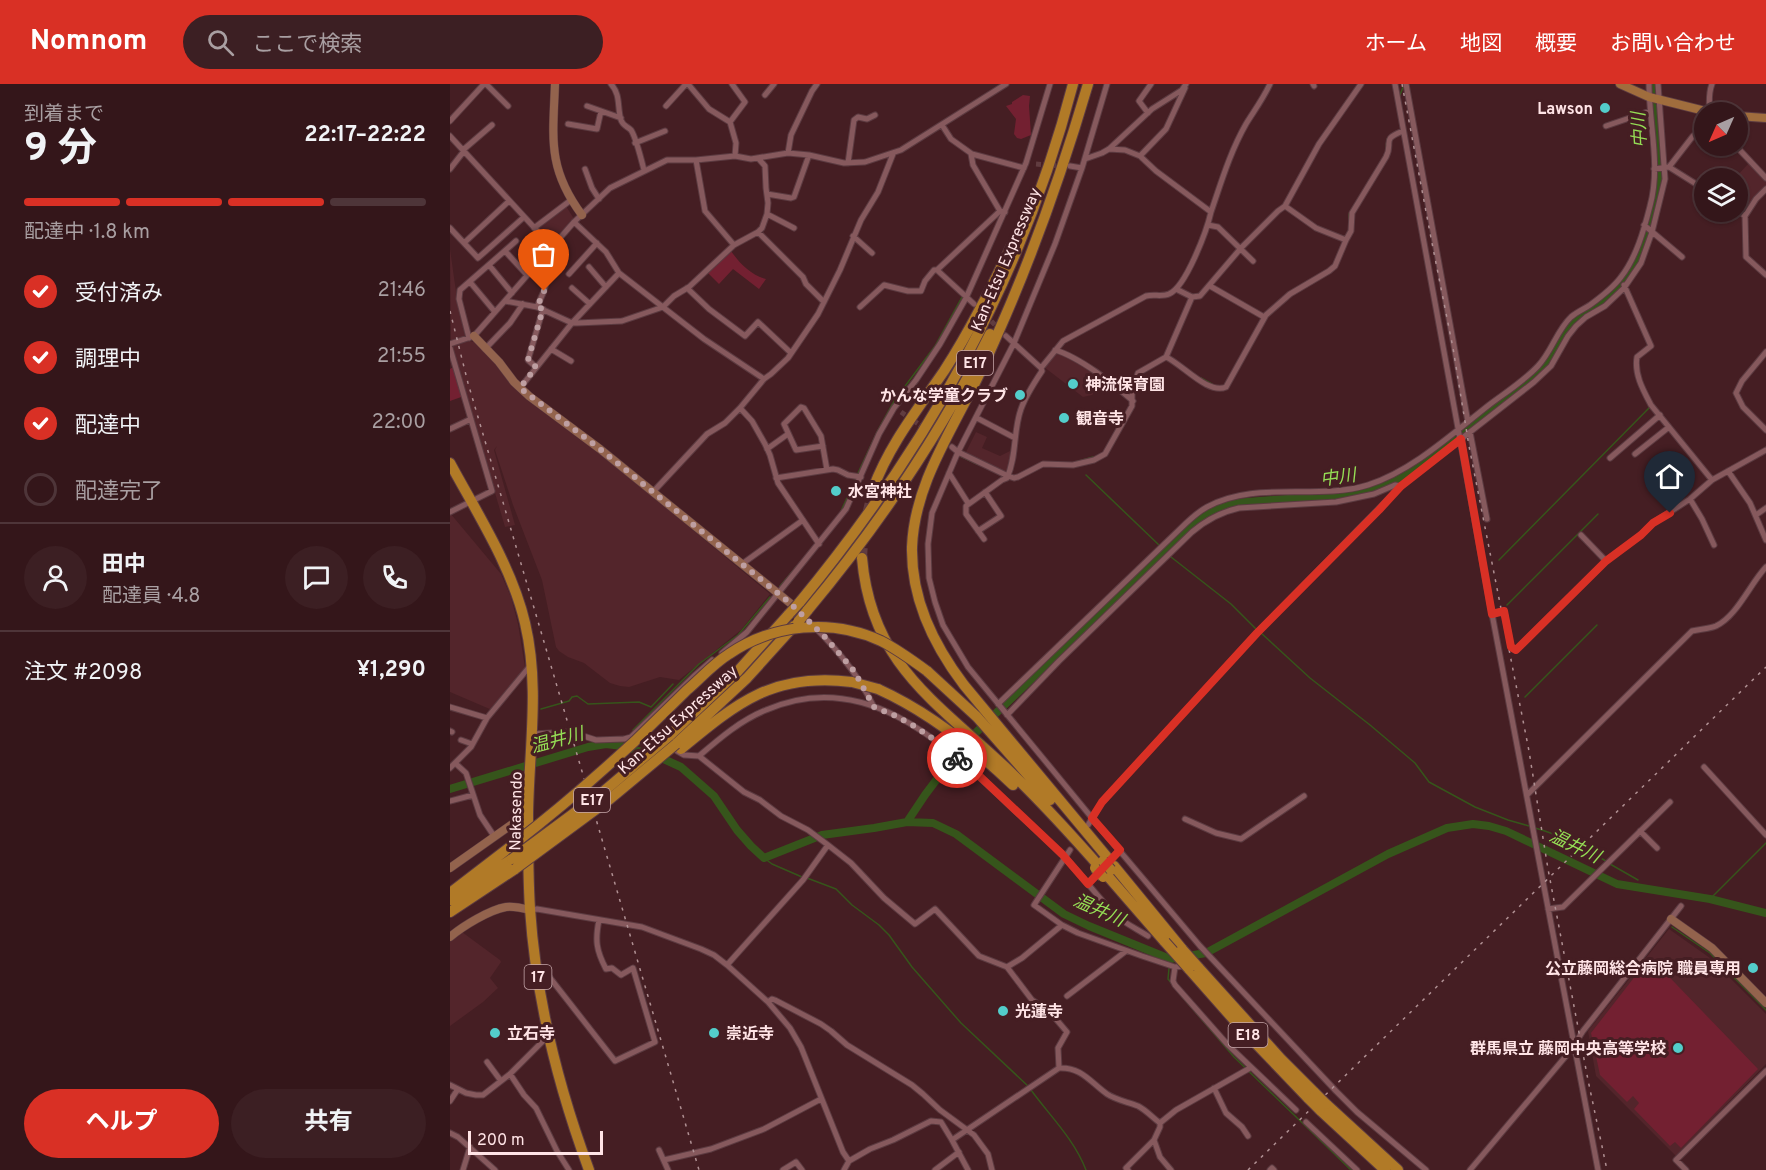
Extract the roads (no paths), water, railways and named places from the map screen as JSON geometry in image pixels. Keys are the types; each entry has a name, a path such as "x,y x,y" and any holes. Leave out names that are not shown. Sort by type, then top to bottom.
{"highway":[{"name":"Kan-Etsu Expressway","path":"450,912 512,858 549,845 608,804 747,678 798,622 796,608 877,503 919,441 961,368 1022,238 1044,182 1073,84"},
{"name":"Kan-Etsu Expressway","path":"450,900 675,743 796,608 861,544 902,486 946,416 983,348 1018,274 1040,220 1086,84"},
{"path":"1086,84 1066,158 1012,300 985,363 934,462 922,492 915,519 913,554 919,602 929,630 944,657 963,685 1101,863"},
{"path":"873,489 891,449 945,369 988,293 1022,223 1067,107"},
{"name":"Nakasendo","path":"450,463 513,585 525,622 531,665 532,734 528,813 530,910 537,972 549,1035 567,1108 589,1170"},
{"path":"862,558 866,590 876,622 889,649 904,670 927,696 1025,786 1101,863"},
{"path":"450,893 512,858 716,663 755,640 783,631 808,627 845,630 866,635 885,643 927,670 977,717 1109,872"},
{"path":"675,743 753,695 784,684 817,679 852,682 878,689 918,710 974,751 1101,863"},
{"name":"E18","path":"1109,872 1119,890 1165,942 1196,967"},
{"name":"E18","path":"1109,872 1182,949 1242,1029 1385,1170"},
{"name":"E18","path":"1323,1107 1398,1170"}],"main road":[{"path":"1620,84 1655,99 1694,108"},
{"path":"1748,117 1766,118"}],"street":[{"path":"450,121 485,84 508,106"},
{"path":"555,84 553,144 557,168 563,186 582,214"},
{"path":"611,84 619,97 621,118 624,125 631,130 645,170"},
{"path":"666,106 687,84 709,109 730,122 736,143 735,156"},
{"path":"730,122 745,102 732,84"},
{"path":"765,95 774,84"},
{"path":"788,153 791,147 791,135 812,87 817,84"},
{"path":"450,512 492,491 471,418 453,367 450,346 471,337 574,222 610,188 667,160 735,156 751,159 788,153 809,155 848,164 865,162 893,154 1006,84"},
{"path":"631,737 695,675 736,643 779,594 846,509 858,476 879,434 894,408 940,345 966,297 1025,166 1050,84"},
{"path":"1107,84 1082,168 1055,244 1014,343 958,452 932,513 928,561 929,578 937,609 968,667 1211,961 1357,1112 1426,1170"},
{"path":"1148,113 1139,101 1151,84"},
{"path":"1084,159 1109,149 1148,113 1182,90 1186,84"},
{"path":"1140,156 1166,129 1186,84"},
{"path":"984,539 965,511 966,506 1008,476 1021,409 1042,371 1041,368 1063,341 1146,296 1166,295 1176,289 1197,253 1231,156 1246,124 1270,84"},
{"path":"1176,289 1192,297 1200,296 1240,248 1285,206 1319,144 1361,84"},
{"path":"1395,84 1492,614 1598,1170"},
{"path":"1406,84 1468,422"},
{"path":"1088,825 1102,802 1259,631 1401,486 1544,373 1551,366 1576,326 1605,306 1624,288 1641,263 1652,232 1667,167 1655,99 1649,84"},
{"path":"998,705 1179,530 1205,508 1251,494 1332,492 1367,485 1392,476 1459,430 1532,372 1544,359 1573,315 1609,290 1634,255 1652,198 1655,175 1650,111 1658,84"},
{"path":"1710,102 1708,94 1712,84"},
{"path":"587,106 621,118"},
{"path":"568,124 597,129 601,111"},
{"path":"1606,126 1650,111"},
{"path":"848,164 854,120 858,117 867,118 875,115"},
{"path":"450,169 464,150 492,125"},
{"path":"942,125 951,139 971,154 1025,166 1036,164"},
{"path":"635,143 665,131"},
{"path":"1166,357 1194,377 1216,389 1223,389 1264,317 1290,294 1332,269 1337,262 1352,227 1352,213 1388,153 1388,141 1402,131"},
{"path":"1667,167 1694,135"},
{"path":"450,136 534,228 554,246"},
{"path":"1109,149 1125,150 1140,156 1210,212"},
{"path":"653,492 707,434 725,423 740,408 764,379 791,353 818,314 861,220 878,192 893,154"},
{"path":"971,154 973,165 1003,212"},
{"path":"767,194 791,198 794,196 809,155"},
{"path":"1745,156 1766,178"},
{"path":"505,301 540,308 572,322 622,321 663,307 734,245 762,228 767,214 767,194 765,166 758,158"},
{"path":"696,160 705,211 734,245"},
{"path":"1070,166 1082,168"},
{"path":"1654,169 1667,167 1694,183"},
{"path":"585,169 598,199"},
{"path":"1748,211 1766,189"},
{"path":"534,228 571,200"},
{"path":"464,243 509,201"},
{"path":"1285,206 1316,228 1346,240"},
{"path":"860,307 885,285 908,291 921,291 928,276 934,270 937,270 1003,212"},
{"path":"767,214 794,228"},
{"path":"450,228 478,258 524,217"},
{"path":"574,222 597,243 612,260 619,273 704,339 764,379"},
{"path":"1745,222 1746,257 1766,274"},
{"path":"1208,225 1218,227 1253,261"},
{"path":"1644,225 1682,257"},
{"path":"758,232 803,277 806,284 824,302"},
{"path":"854,236 872,253"},
{"path":"516,241 460,291 459,299 471,337 499,362 520,388 600,449 796,608 854,671 874,707"},
{"path":"569,274 597,243"},
{"path":"536,367 528,360 554,246"},
{"path":"505,251 527,275"},
{"path":"489,265 512,292"},
{"path":"589,267 606,287"},
{"path":"937,270 974,304"},
{"path":"520,388 572,322 619,273"},
{"path":"1621,276 1624,288 1651,346 1637,357 1637,375 1651,405 1712,480"},
{"path":"470,282 495,312"},
{"path":"1210,286 1264,317"},
{"path":"572,288 590,304"},
{"path":"687,288 745,336 758,322 791,353"},
{"path":"952,447 1014,478 1043,464 1073,465 1101,457 1109,450 1132,406 1132,394 1138,373 1166,357 1192,297"},
{"path":"485,349 510,323 523,304"},
{"path":"1006,336 1041,368"},
{"path":"550,349 571,361"},
{"path":"1055,350 1098,374 1133,401"},
{"path":"1766,352 1742,381 1736,393 1743,406 1766,430"},
{"path":"823,446 798,451 788,434 784,424 801,407 804,408 821,436 823,446 827,470"},
{"path":"740,408 753,421 774,466 776,478 819,544"},
{"path":"894,408 902,412"},
{"path":"1610,458 1660,415"},
{"path":"450,429 471,418"},
{"path":"977,418 1015,438"},
{"path":"1635,454 1669,427"},
{"path":"1470,432 1487,519"},
{"path":"767,449 788,434"},
{"path":"1492,614 1504,611 1511,647 1516,650 1606,561 1653,523 1690,499 1712,480 1766,450"},
{"path":"776,478 827,470 838,470 858,476"},
{"path":"1728,471 1750,503 1766,540"},
{"path":"949,473 968,503"},
{"path":"1006,714 1192,532 1223,511 1250,507 1336,502 1401,486"},
{"path":"978,531 1001,516 985,492"},
{"path":"1690,499 1714,545"},
{"path":"1216,504 1223,511"},
{"path":"1756,514 1766,508"},
{"path":"742,564 803,520"},
{"path":"1581,535 1606,561"},
{"path":"1527,795 1692,632 1717,626 1742,603 1749,588 1766,567"},
{"path":"1094,613 1101,619"},
{"path":"450,768 472,744 487,718 531,665"},
{"path":"699,756 742,723 765,710 786,702 810,697 844,697 874,707 896,716 932,738 973,770 1065,858 1114,914 1148,936"},
{"path":"450,707 487,718"},
{"path":"532,734 571,732 596,740 644,736 684,755 699,756 744,792 808,830 828,845 851,863 884,898 915,924 934,909 979,956 1007,967 1032,999 1050,1012 1067,1032 1058,1048 1059,1068"},
{"path":"461,740 472,744"},
{"path":"455,763 464,770 480,815 495,837"},
{"path":"1704,767 1766,835"},
{"path":"450,801 473,794"},
{"path":"1185,819 1216,833 1241,839 1304,796"},
{"path":"1548,909 1563,907 1670,802"},
{"path":"450,868 528,813"},
{"path":"1640,831 1657,848"},
{"path":"727,965 803,880 828,845"},
{"path":"1070,850 1034,905 1062,925 1078,933 1175,967 1196,967"},
{"path":"1088,884 1120,850"},
{"path":"450,937 493,911 507,906 642,927 714,955 768,1002 790,1028 801,1047 843,1152 849,1161"},
{"path":"1470,1170 1574,1044 1681,906"},
{"path":"537,972 548,974 615,1061 654,1042 633,968 621,975 618,974 612,968 606,969 600,956 596,939 599,920"},
{"path":"1671,920 1712,948 1766,1003"},
{"path":"1007,967 1022,958 1062,925"},
{"path":"1066,996 1126,951"},
{"path":"1175,967 1173,981 1175,985 1251,1068 1296,1110"},
{"path":"768,1002 775,1000 831,1031 847,1045 912,1085 940,1110 974,1135 988,1154 993,1170"},
{"path":"450,1085 476,1095 483,1095 510,1074 549,1035"},
{"path":"487,1062 501,1081"},
{"path":"952,1140 1059,1068 1080,1072 1108,1095 1140,1107 1160,1124"},
{"path":"1128,1170 1126,1168 1154,1140 1160,1124 1176,1110 1251,1068"},
{"path":"1686,1170 1676,1160 1766,1071"},
{"path":"510,1074 536,1108 569,1170"},
{"path":"1214,1088 1226,1113 1242,1127 1248,1136"},
{"path":"450,1101 458,1089"},
{"path":"664,1160 711,1149 764,1129 821,1099"},
{"path":"844,1170 849,1161 870,1149 931,1121 941,1122 968,1170"},
{"path":"1306,1122 1357,1170"},
{"path":"450,1133 458,1137 495,1170"},
{"path":"1154,1140 1160,1157 1171,1170"},
{"path":"463,1170 470,1147"},
{"path":"659,1150 668,1170"},
{"path":"935,1170 959,1152"},
{"path":"783,1170 796,1162 802,1170"}],"waterway":[{"name":"中川","path":"907,822 961,747 1172,543 1202,517 1234,503 1353,494 1397,479 1445,447 1537,373 1549,360 1570,325 1609,296 1627,278 1643,246 1658,188 1659,157 1653,84"},
{"path":"1399,97 1404,85"},
{"path":"1386,149 1387,139"},
{"path":"1349,219 1353,207"},
{"path":"858,473 894,401 935,346 962,297"},
{"path":"1201,378 1212,384"},
{"path":"1499,560 1649,408"},
{"path":"960,456 977,464"},
{"path":"1072,463 1093,457"},
{"path":"1045,462 1058,462"},
{"path":"1086,475 1159,545"},
{"path":"841,511 856,478"},
{"path":"1507,605 1598,514"},
{"path":"1171,557 1231,604 1257,630"},
{"path":"780,586 797,566"},
{"path":"633,730 699,664 738,635 770,597"},
{"path":"1525,697 1597,625"},
{"path":"1261,633 1310,678 1415,763 1429,782 1475,807 1529,826"},
{"path":"541,709 569,701 572,697 577,696 588,704 639,702 651,707 673,684"},
{"name":"温井川","path":"616,746 619,742"},
{"name":"温井川","path":"450,789 588,747 606,744 622,746 659,757 681,767 714,796 737,830 764,858 822,835 907,822 933,823 956,834 1064,914 1170,959 1206,953 1388,854 1447,828 1473,824 1506,831 1617,884 1710,899 1766,913"},
{"path":"1535,828 1563,838 1606,861"},
{"path":"1710,899 1766,843"},
{"path":"764,858 802,877"},
{"path":"1610,864 1638,880"},
{"path":"807,878 836,889 852,905 879,925 961,1023 1028,1086"},
{"path":"1672,927 1710,953 1766,1010"},
{"path":"1169,968 1168,979 1172,984"},
{"path":"1178,992 1234,1057 1351,1170"},
{"path":"1031,1090 1068,1138 1086,1170"}],"tunnel":[{"path":"1036,164 1062,166"},
{"path":"986,316 1006,336"},
{"path":"901,412 952,447"},
{"path":"862,558 864,528 873,489"}],"railway":[{"path":"1402,84 1453,348 1469,446 1529,751 1548,869 1607,1170"},
{"path":"450,311 468,383 699,1170"},
{"path":"1248,1170 1766,667"}],"place":[{"name":"Lawson","path":"1605,108"},
{"name":"神流保育園","path":"1073,384"},
{"name":"かんな学童クラブ","path":"1020,395"},
{"name":"観音寺","path":"1064,418"},
{"name":"水宮神社","path":"836,491"},
{"name":"公立藤岡総合病院 職員専用","path":"1753,968"},
{"name":"光蓮寺","path":"1003,1011"},
{"name":"立石寺","path":"495,1033"},
{"name":"崇近寺","path":"714,1033"},
{"name":"群馬県立 藤岡中央高等学校","path":"1678,1048"}]}
